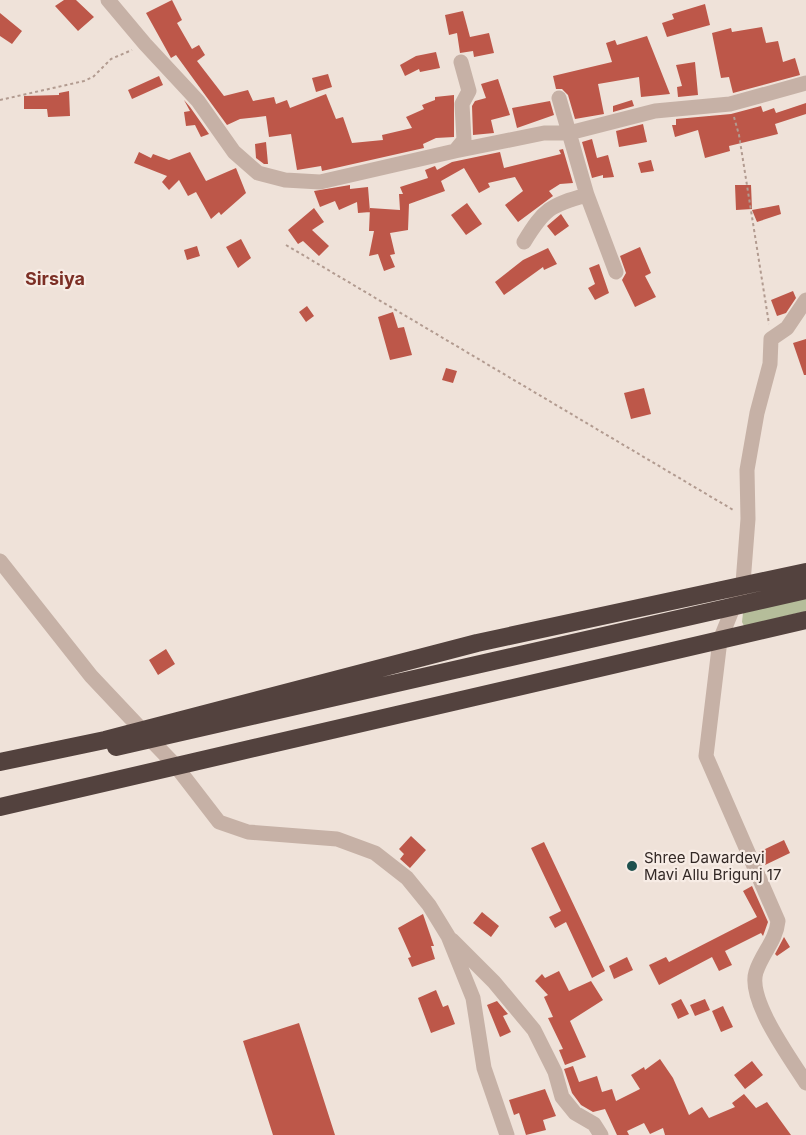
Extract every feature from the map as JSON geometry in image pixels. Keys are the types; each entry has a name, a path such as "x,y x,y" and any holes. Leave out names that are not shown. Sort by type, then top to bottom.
{"highway":[{"path":"0,772 477,643 806,572"},
{"path":"0,762 105,740 146,734 806,590"},
{"path":"0,807 806,620"}],"street":[{"path":"108,0 145,45 198,101 234,152 258,173 285,180 320,182 544,133 569,133 656,111 730,104 806,83"},
{"path":"455,151 464,140 462,104 469,91 461,62"},
{"path":"559,98 585,179 587,195 616,272"},
{"path":"524,242 540,216 556,205 587,195"},
{"path":"806,300 787,328 771,339 770,364 757,413 747,470 748,519 742,587 720,640 706,756 711,773 778,921 776,935 755,973 754,988 780,1042 806,1083"},
{"path":"0,561 91,676 175,765 219,822 248,832 337,839 375,853 407,879 429,905 448,936 473,998 484,1068 507,1135"},
{"path":"448,936 494,982 534,1030 555,1072 562,1097 575,1113 594,1124 601,1135"}],"path":[{"path":"0,100 84,81 93,77 111,59 145,45"},
{"path":"730,104 739,135 771,339"},
{"path":"286,245 748,519"}],"green space":[{"path":"806,598 806,611 744,626 742,622 743,613"}],"building":[{"path":"64,0 76,0 94,17 78,31 55,6"},
{"path":"172,0 182,20 177,23 192,49 199,45 205,55 197,61 224,96 248,90 253,101 274,97 276,104 287,100 290,108 326,94 336,119 343,117 352,143 383,140 382,135 412,128 406,117 424,109 422,105 435,100 435,97 454,95 454,137 436,138 423,144 424,148 322,171 321,166 297,170 291,134 269,137 266,116 240,119 227,125 176,55 171,58 146,13"},
{"path":"705,4 710,25 667,37 662,23 674,19 672,14"},
{"path":"463,11 470,37 489,33 494,53 474,57 473,51 460,53 457,33 449,35 445,15"},
{"path":"0,13 22,31 12,44 0,36"},
{"path":"762,27 766,43 778,41 783,62 795,58 800,75 733,93 729,77 721,78 712,33 731,28 732,32"},
{"path":"647,36 670,94 641,97 639,77 598,84 604,114 575,119 568,95 562,89 556,89 553,76 612,62 606,43 615,40 617,45"},
{"path":"436,52 440,68 420,72 419,69 405,76 400,65 416,56"},
{"path":"695,62 698,95 678,97 677,87 682,86 676,65"},
{"path":"328,74 332,87 316,92 312,78"},
{"path":"159,76 163,85 132,99 128,90"},
{"path":"498,79 510,115 491,120 494,133 473,135 472,106 475,101 486,98 481,84"},
{"path":"69,91 70,116 48,117 47,109 24,109 24,96 59,95 59,93"},
{"path":"184,100 209,134 201,137 195,125 186,126 184,112 190,111"},
{"path":"632,100 634,106 613,112 613,106"},
{"path":"550,101 554,115 517,128 512,108"},
{"path":"806,103 806,114 775,124 778,134 729,146 730,151 705,158 698,130 675,137 672,125 676,125 676,119 731,114 761,106 763,112 774,108 776,113"},
{"path":"643,124 647,142 619,147 616,131"},
{"path":"592,139 597,158 608,155 614,177 603,178 603,175 592,178 582,142"},
{"path":"266,142 268,164 264,164 256,158 255,144"},
{"path":"563,149 573,183 560,184 549,191 553,196 518,222 505,205 523,191 515,177 488,183 490,187 479,193 464,168 441,181 445,191 409,204 408,230 390,233 395,254 390,255 395,267 384,271 378,254 369,256 374,231 369,231 370,208 400,210 399,194 403,194 400,187 428,178 425,170 435,166 437,170 452,162 500,152 504,168 561,154 559,150"},
{"path":"139,152 151,158 153,154 169,160 190,152 206,181 236,168 246,193 221,215 219,212 211,219 196,192 188,196 179,180 169,190 162,182 167,176 134,163"},
{"path":"651,160 654,171 641,173 638,163"},
{"path":"350,185 350,189 368,187 370,212 358,213 357,202 339,210 335,201 320,207 314,191"},
{"path":"735,185 751,185 752,209 736,210"},
{"path":"467,203 482,224 466,235 451,215"},
{"path":"779,205 781,214 757,222 752,210"},
{"path":"314,208 324,222 312,230 329,246 319,256 303,241 298,244 288,230"},
{"path":"561,214 569,226 555,236 547,226"},
{"path":"241,239 251,258 238,268 226,247"},
{"path":"197,246 200,256 187,260 184,250"},
{"path":"640,247 651,273 645,276 656,297 635,307 622,280 626,273 620,256"},
{"path":"548,248 557,264 544,270 543,267 504,295 495,282 523,260"},
{"path":"599,264 609,293 595,300 588,288 595,284 589,268"},
{"path":"793,291 796,298 786,313 777,316 771,300"},
{"path":"307,306 314,316 306,322 299,312"},
{"path":"393,312 398,328 404,327 412,355 390,360 378,317"},
{"path":"806,339 806,375 804,375 793,343"},
{"path":"446,368 457,371 453,383 442,380"},
{"path":"644,388 651,414 631,419 624,393"},
{"path":"166,649 175,664 158,675 149,660"},
{"path":"411,836 426,850 410,868 400,859 404,854 399,849"},
{"path":"784,840 790,853 765,865 759,852"},
{"path":"544,842 605,971 592,978 566,922 555,928 549,917 561,911 531,848"},
{"path":"752,886 768,922 763,936 761,933 725,951 732,965 719,971 712,957 659,985 649,965 666,957 669,962 757,917 743,891"},
{"path":"482,912 499,926 491,937 473,923"},
{"path":"423,914 434,946 431,946 435,959 412,967 408,958 411,957 398,928"},
{"path":"784,937 790,947 777,956 775,954"},
{"path":"627,957 633,970 614,979 609,966"},
{"path":"559,971 569,991 591,981 603,1000 570,1021 586,1057 565,1065 559,1050 563,1049 548,1018 553,1017 544,997 548,995 535,981 542,974 545,978"},
{"path":"436,990 443,1007 448,1005 455,1024 431,1033 418,998"},
{"path":"681,999 689,1014 678,1019 671,1004"},
{"path":"705,999 710,1010 695,1016 690,1005"},
{"path":"497,1001 508,1014 503,1016 511,1032 500,1037 487,1005"},
{"path":"723,1006 733,1027 721,1032 712,1011"},
{"path":"299,1023 335,1135 273,1135 243,1041"},
{"path":"660,1059 673,1078 689,1115 702,1107 709,1118 735,1107 732,1103 744,1094 756,1108 767,1102 791,1135 665,1135 663,1128 650,1134 644,1123 627,1131 629,1135 617,1135 605,1109 593,1112 581,1105 572,1093 564,1069 573,1066 579,1082 597,1076 602,1092 612,1089 616,1101 640,1089 631,1075 644,1067 645,1070"},
{"path":"752,1061 763,1075 745,1089 734,1075"},
{"path":"545,1089 556,1116 543,1120 546,1130 526,1135 519,1113 514,1115 509,1100"}],"place":[{"name":"Shree Dawardevi Mavi Allu Brigunj 17","path":"632,866"}],"district":[{"name":"Sirsiya","path":"55,278"}]}
